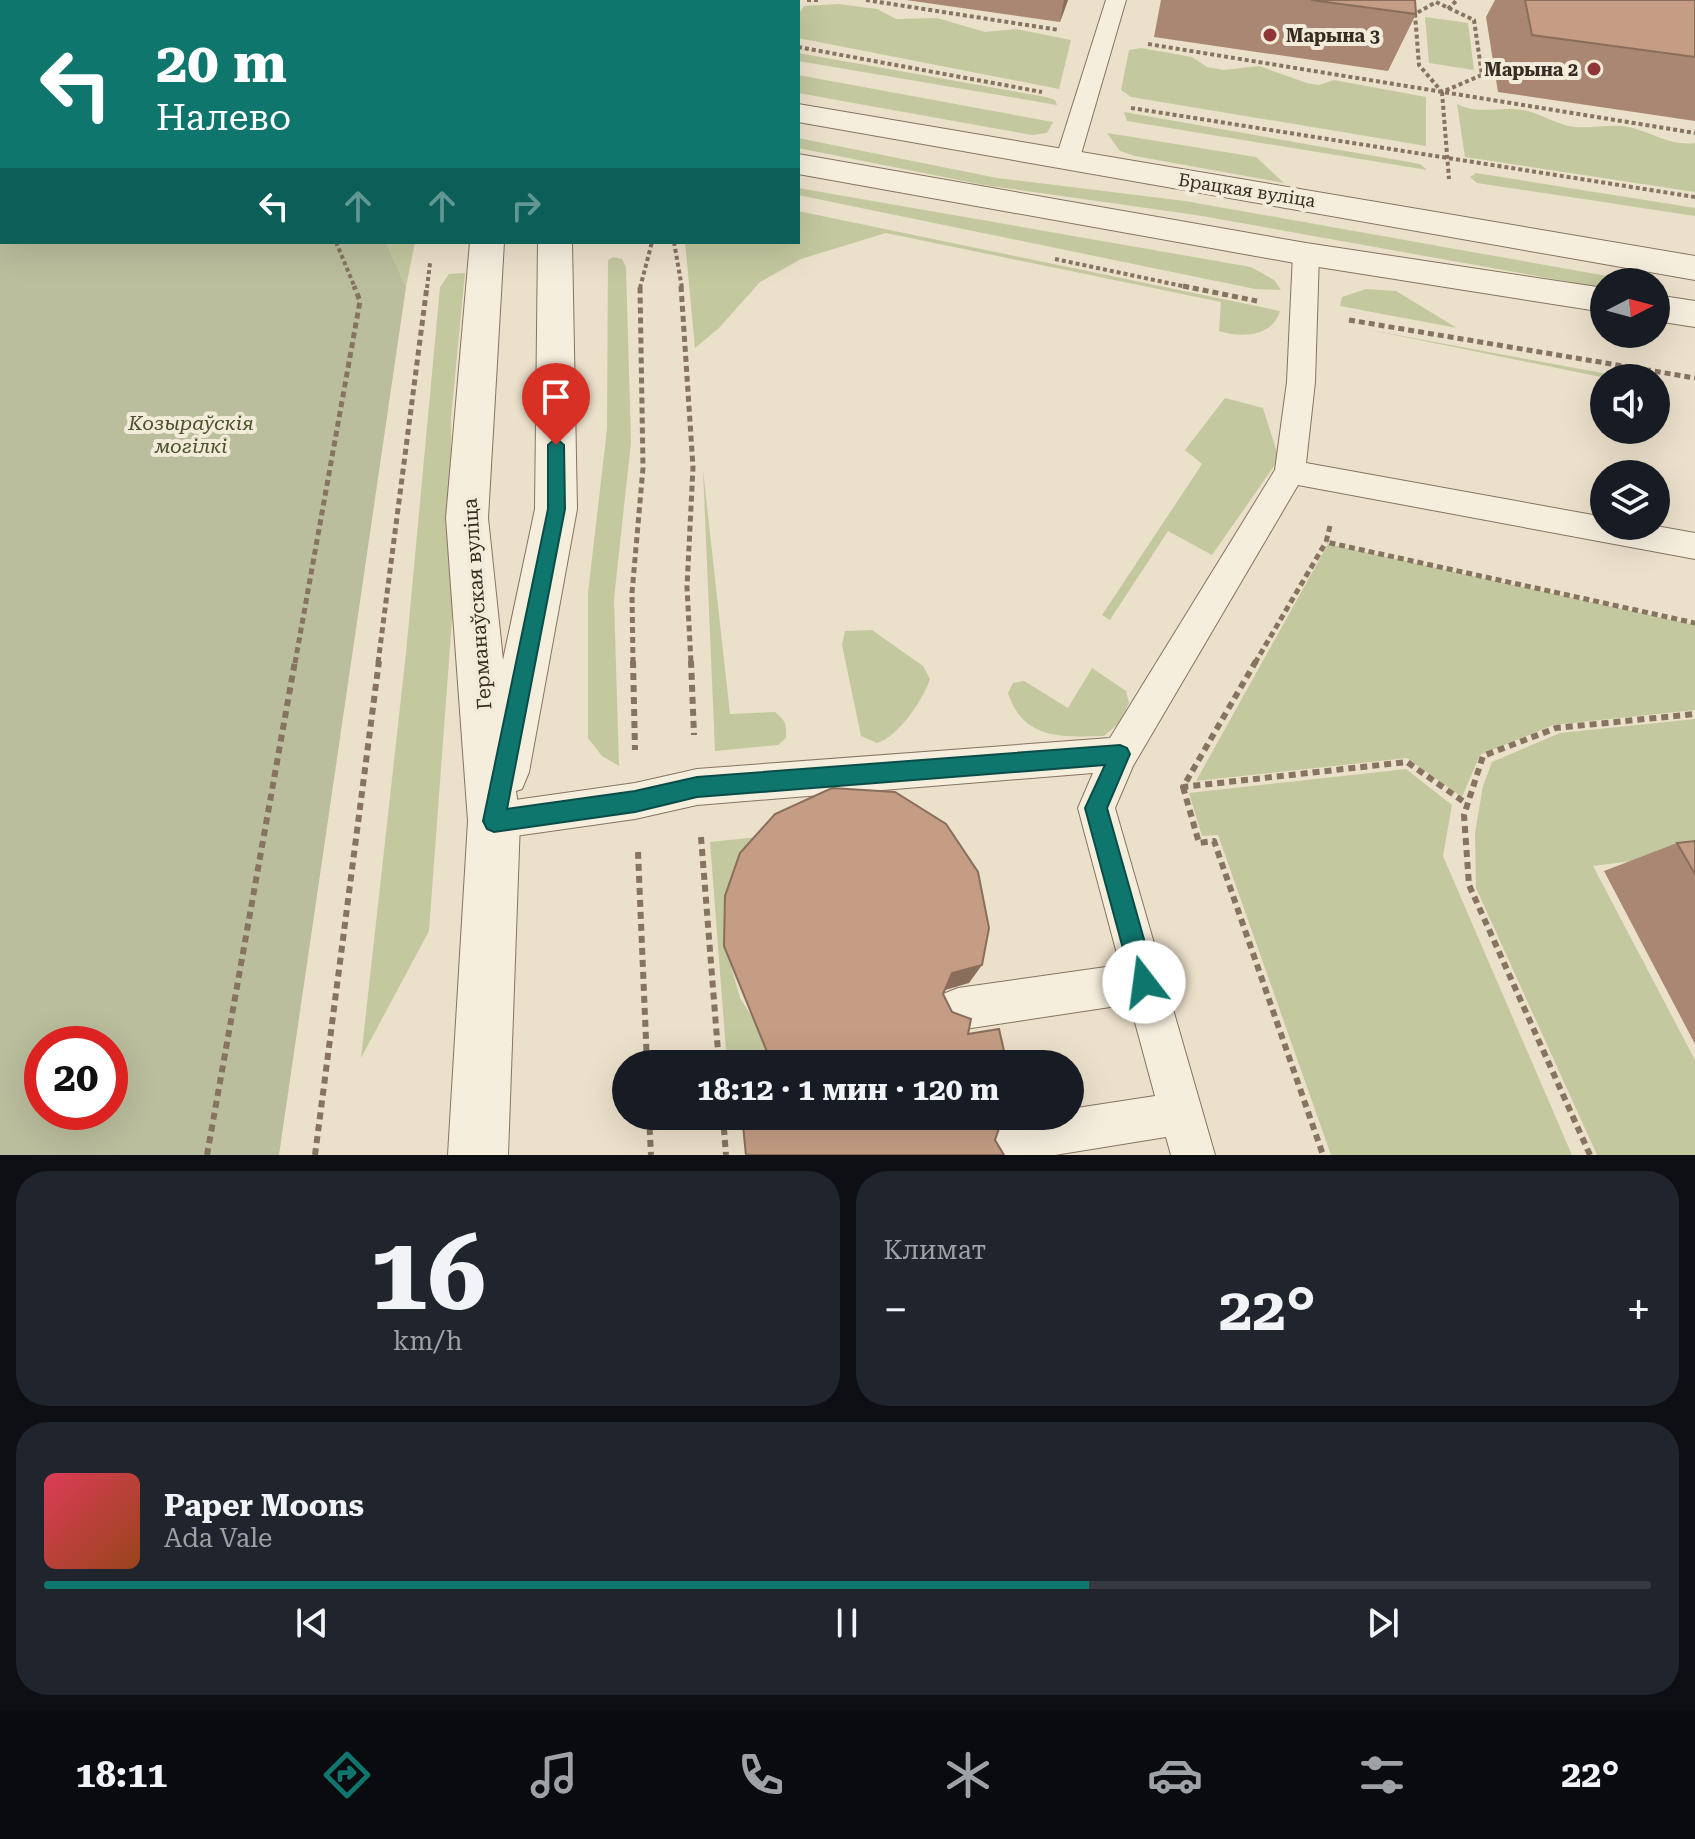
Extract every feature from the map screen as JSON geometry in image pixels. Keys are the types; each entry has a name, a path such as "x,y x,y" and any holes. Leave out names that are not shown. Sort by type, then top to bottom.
{"street":[{"name":"Брацкая вуліца","path":"800,113 1695,268"},
{"path":"800,164 1306,254 1590,298"},
{"name":"Германаўская вуліца","path":"478,1155 494,821 467,518 487,244"},
{"name":"Германаўская вуліца","path":"494,821 556,509 555,244"},
{"path":"1670,310 1695,314"}],"lane":[{"path":"1067,161 1116,0"},
{"path":"1193,1155 1096,808 1120,754 1290,472 1305,312 1306,254"},
{"path":"1290,472 1695,546"},
{"path":"494,821 635,801 697,787 1120,754"},
{"path":"958,1009 1144,982"},
{"path":"1005,1141 1182,1113"}],"path":[{"path":"428,0 439,0"},
{"path":"807,0 820,0"},
{"path":"866,0 1055,29"},
{"path":"1425,0 1430,6"},
{"path":"1448,9 1457,0"},
{"path":"1442,92 1482,75 1474,20 1436,1 1415,14 1419,65 1442,92 1449,182"},
{"path":"1141,43 1695,133"},
{"path":"800,47 1086,100 1448,161 1695,197"},
{"path":"207,1155 360,301 337,244"},
{"path":"646,1050 635,801 632,593 643,468 640,280 651,244"},
{"path":"675,244 680,262 693,467 687,587 697,787 718,1050"},
{"path":"315,1155 431,253"},
{"path":"1044,257 1305,312 1695,378"},
{"path":"1323,1155 1214,841 1199,843 1183,787 1326,542"},
{"path":"1590,1155 1469,885 1464,815 1483,756 1556,728 1695,714"},
{"path":"1183,787 1407,762 1467,804"},
{"path":"650,1130 651,1155"},
{"path":"724,1130 726,1155"}],"green space":[{"path":"838,4 877,9 896,19 937,18 985,32 1016,29 1071,40 1059,89 800,38 800,12 804,6"},
{"path":"1425,17 1468,23 1474,70 1429,63"},
{"path":"1141,48 1192,57 1207,67 1224,70 1259,66 1307,83 1319,85 1334,80 1426,97 1426,146 1131,97 1121,90 1129,50"},
{"path":"800,53 1046,97 1055,100 1057,105 800,61"},
{"path":"800,75 1053,122 1047,133 1032,135 800,93"},
{"path":"1457,104 1480,110 1523,110 1575,127 1628,127 1672,141 1695,143 1695,192 1465,157"},
{"path":"1124,112 1420,164 1427,170 1127,121"},
{"path":"1107,133 1256,157 1284,183 1135,156 1120,151"},
{"path":"800,138 997,178 1185,201 1590,273 1590,285 1196,215 984,185 800,148"},
{"path":"1476,173 1695,208 1695,216 1477,183 1470,177"},
{"path":"800,188 1251,267 1274,280 1281,290 1255,289 800,195"},
{"path":"800,211 1280,311 1276,320 1263,331 1246,335 1227,333 1219,331 1221,302 886,233 801,259 760,282 719,328 695,348 685,244 800,244"},
{"name":"Козыраўскія могілкі","path":"0,244 387,244 406,287 279,1155 0,1155"},
{"path":"387,244 415,244 406,287"},
{"path":"613,257 622,259 626,267 631,442 614,599 619,766 602,756 588,738 588,593 607,429 608,260"},
{"path":"465,273 451,418 452,620 429,931 361,1058 406,653 440,287 449,274"},
{"path":"1366,289 1396,291 1457,328 1340,306 1342,297"},
{"path":"1365,329 1590,371 1590,375"},
{"path":"1225,398 1263,408 1279,459 1212,555 1168,531 1110,620 1102,615 1202,464 1185,450"},
{"path":"703,470 730,714 775,712 786,729 786,738 778,745 715,751"},
{"path":"1328,544 1695,625 1695,710 1553,725 1480,755 1462,797 1407,758 1196,781"},
{"path":"872,630 923,666 930,679 909,717 877,743 861,736 842,645 845,631"},
{"path":"1092,668 1126,691 1129,703 1119,723 1104,736 1059,735 1034,728 1023,720 1008,693 1013,683 1024,681 1068,708"},
{"path":"1695,719 1695,853 1593,866 1695,1060 1695,1155 1597,1155 1476,888 1475,833 1483,786 1492,762 1560,733"},
{"path":"1406,769 1452,805 1443,856 1572,1155 1331,1155 1218,835 1202,836 1189,793"},
{"path":"778,835 731,930 731,966 740,998 775,1050 726,1050 710,842"}],"building":[{"path":"1311,0 1415,0 1416,14"},
{"path":"1525,0 1695,0 1695,57 1532,35"},
{"path":"832,788 895,792 946,824 978,872 989,928 982,965 952,973 943,994 952,1012 971,1019 968,1034 999,1029 1004,1050 766,1050 724,946 725,896 740,853 775,814"},
{"path":"1695,841 1695,874 1677,843"},
{"path":"743,1130 998,1130 995,1140 1004,1155 746,1155"}],"place":[{"name":"Марына 3","path":"1270,35"},
{"name":"Марына 2","path":"1594,69"}],"route":[{"path":"556,445 556,509 494,821 635,801 697,787 1120,754 1096,808 1144,982"}]}
